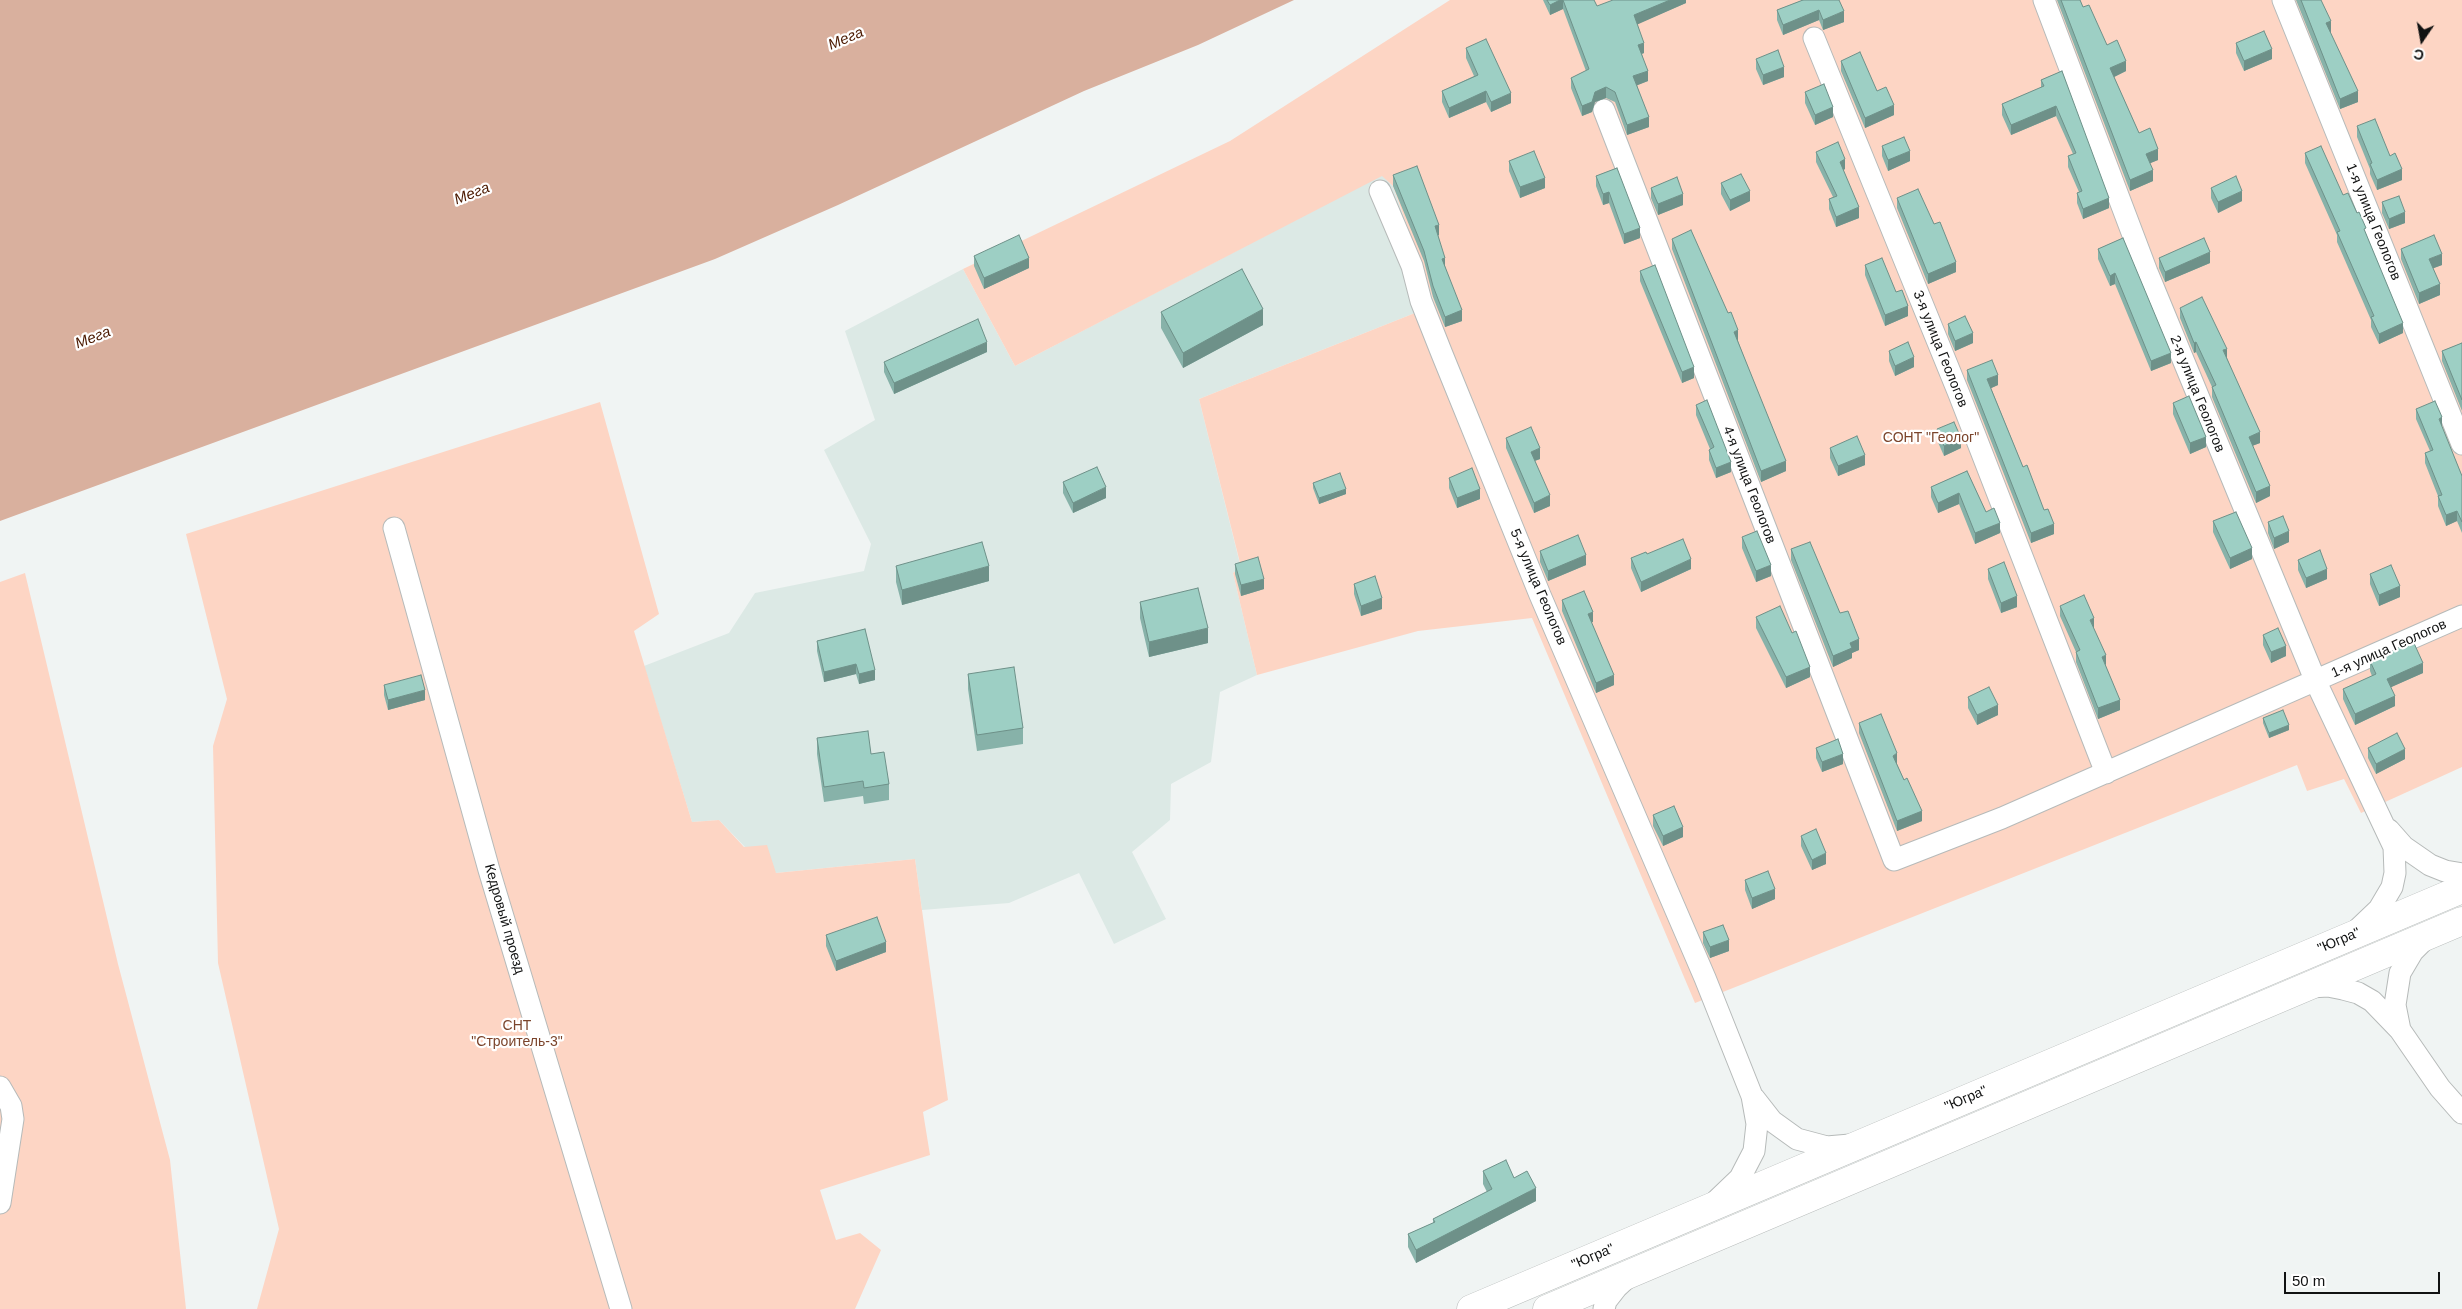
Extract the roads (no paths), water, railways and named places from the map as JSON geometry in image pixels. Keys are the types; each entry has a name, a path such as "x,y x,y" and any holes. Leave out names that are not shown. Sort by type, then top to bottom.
{"highway":[{"name":"\"Югра\"","path":"1471,1309 1710,1206 2462,889"},
{"path":"1547,1309 2462,920"}],"street":[{"name":"2-я улица Геологов","path":"2044,0 2147,272 2316,682 2385,826"},
{"name":"1-я улица Геологов","path":"2283,0 2462,444"},
{"name":"3-я улица Геологов","path":"1814,38 1959,394 2106,773"},
{"name":"4-я улица Геологов","path":"1604,110 1894,860"},
{"name":"5-я улица Геологов","path":"1380,191 1412,266 1422,301 1442,354 1537,586 1705,978 1752,1096"},
{"name":"Кедровый проезд","path":"394,528 489,870 621,1309"},
{"name":"1-я улица Геологов","path":"1894,860 2002,818 2316,682 2462,616"},
{"path":"2385,826 2418,858 2445,871 2462,874"},
{"path":"2352,936 2379,909 2392,886 2396,860 2394,847 2385,826"},
{"path":"2400,1030 2395,1005 2400,973 2413,952 2431,934"},
{"path":"2305,987 2328,986 2358,993 2372,1001 2400,1030 2440,1088 2462,1114"},
{"path":"0,1087 11,1106 13,1119 0,1203"},
{"path":"1752,1096 1772,1122 1797,1138 1826,1147 1864,1142"},
{"path":"1710,1206 1731,1189 1740,1178 1754,1151 1757,1124 1752,1096"},
{"path":"1604,1309 1606,1301 1617,1287 1633,1273"}],"water":[{"name":"Мега","path":"0,0 1294,0 1198,45 1084,91 838,205 715,259 0,521"}],"park label":[{"name":"СОНТ \"Геолог\"","path":"1931,438"},
{"name":"СНТ \"Строитель-3\"","path":"517,1034"}]}
